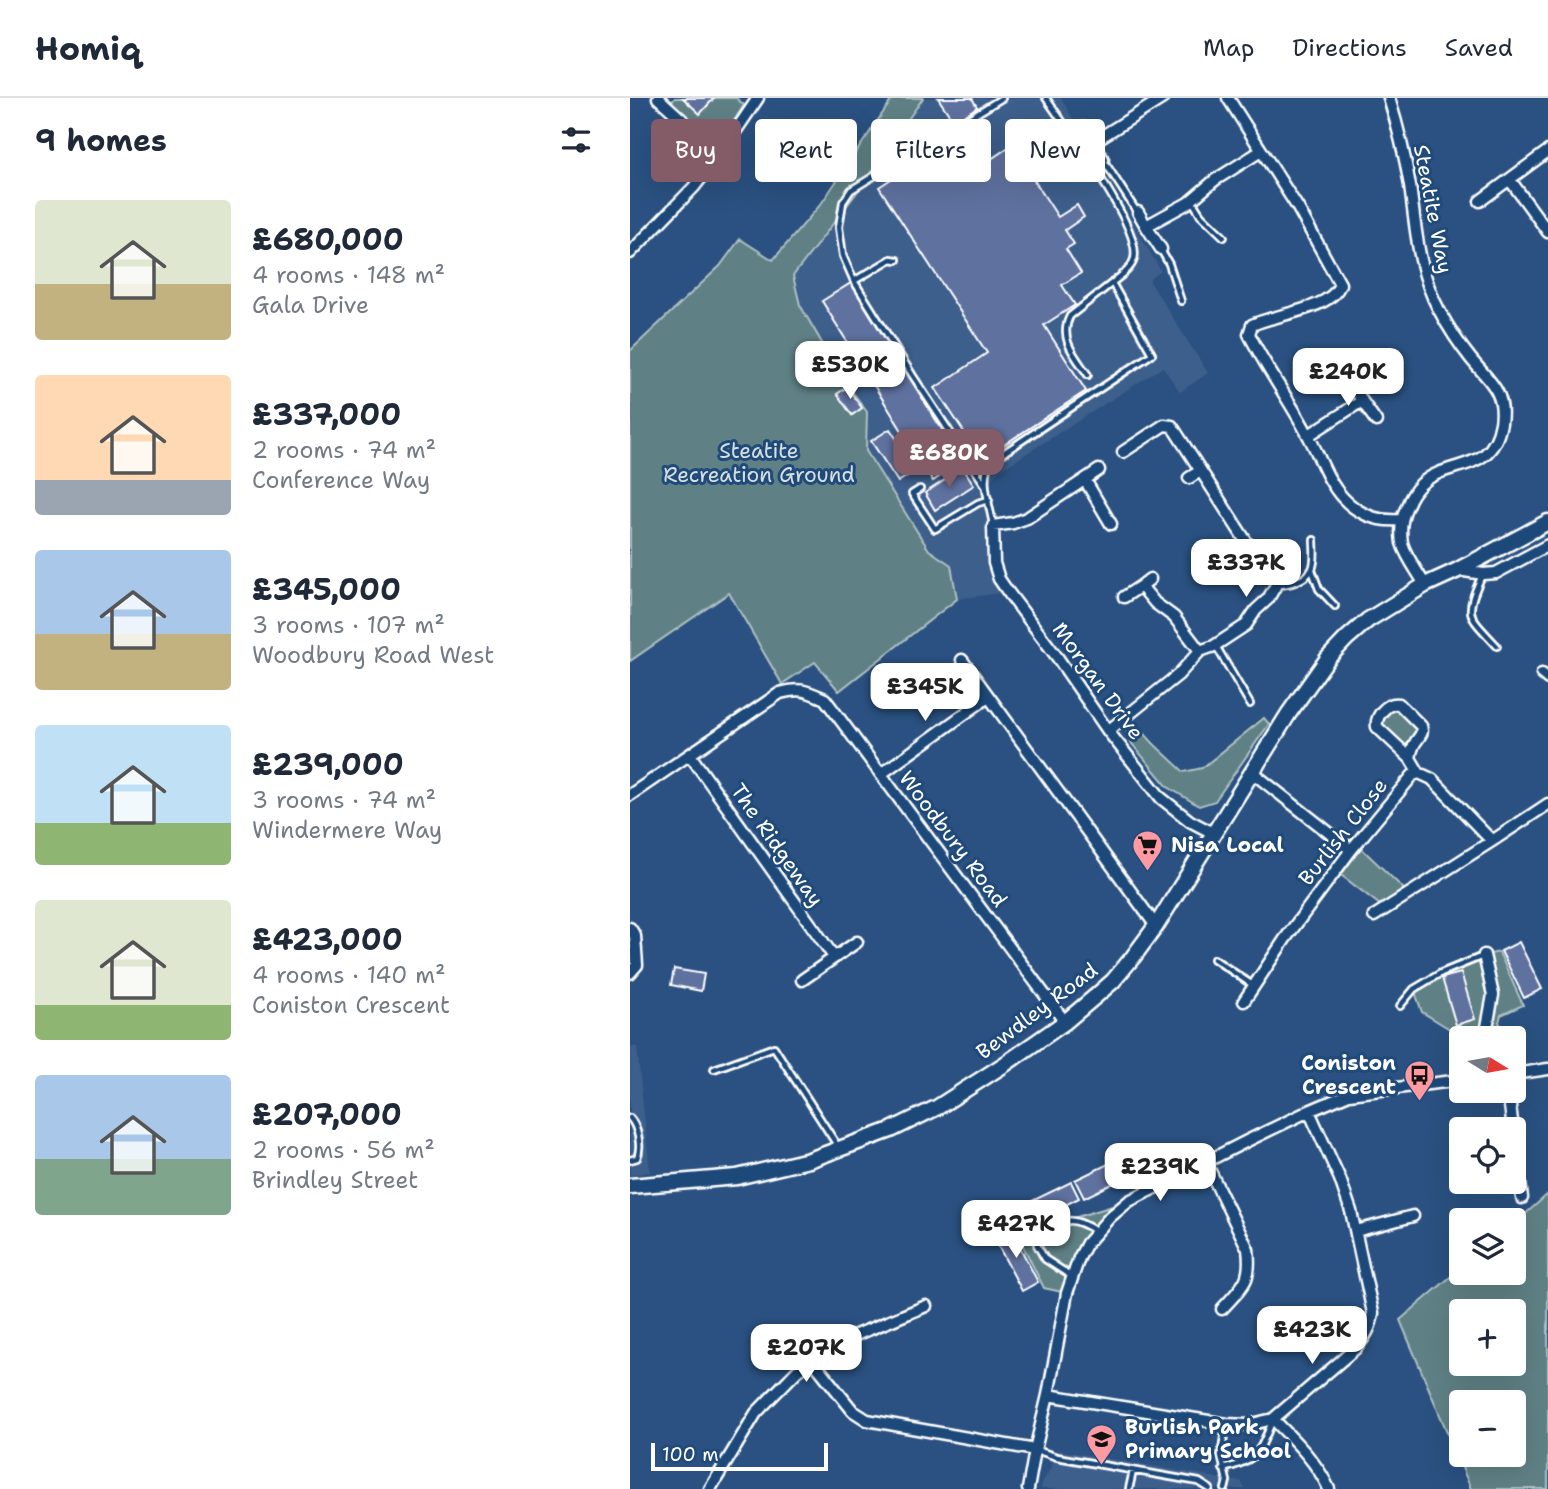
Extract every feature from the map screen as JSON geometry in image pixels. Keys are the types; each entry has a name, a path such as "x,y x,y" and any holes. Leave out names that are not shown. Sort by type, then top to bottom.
{"main road":[{"name":"Bewdley Road","path":"630,1186 737,1177 809,1160 891,1130 938,1107 1065,1022 1113,981 1156,926 1289,713 1328,658 1347,638 1368,620 1425,585 1548,522"}],"street":[{"path":"741,123 758,98"},
{"path":"1105,134 1163,98"},
{"path":"1228,98 1298,208 1340,284 1333,295 1316,304 1252,325 1250,334 1309,435 1335,488 1359,510 1380,520 1402,520 1403,545 1425,585"},
{"name":"Steatite Way","path":"1389,98 1397,123 1418,248 1429,292 1447,324 1493,383 1503,410 1497,436 1489,451 1474,461 1435,475 1421,484 1411,497 1402,520"},
{"path":"664,100 684,119"},
{"path":"1480,201 1548,150"},
{"path":"1146,226 1191,200 1215,180 1261,151"},
{"path":"1510,180 1548,232"},
{"path":"630,253 698,182"},
{"path":"1138,212 1161,249"},
{"path":"1349,377 1376,421"},
{"path":"1309,435 1362,401"},
{"path":"1108,731 1178,675 1200,651 1215,645 1246,625 1268,599 1276,584 1270,568 1251,549 1172,426 1164,425 1123,452"},
{"path":"993,526 1027,518 1099,470"},
{"path":"1189,478 1200,471"},
{"path":"1084,480 1111,524"},
{"name":"Morgan Drive","path":"993,526 994,563 999,579 1108,731 1161,798 1190,821 1213,833"},
{"path":"1458,570 1496,573 1548,545"},
{"path":"1124,597 1150,579"},
{"path":"1141,586 1155,603 1174,617 1200,651"},
{"path":"962,660 1156,926"},
{"name":"Woodbury Road","path":"690,755 780,694 802,690 825,699 1065,1022"},
{"path":"881,774 988,697"},
{"path":"1410,758 1423,730 1399,704 1390,704 1378,718 1377,727 1410,758 1419,772"},
{"path":"1398,746 1409,746 1416,742"},
{"path":"630,795 690,755"},
{"name":"The Ridgeway","path":"690,755 834,957"},
{"path":"1252,772 1351,850"},
{"name":"Burlish Close","path":"1244,1001 1285,939 1351,850 1408,781 1419,772 1432,779 1492,841"},
{"path":"1374,915 1548,804"},
{"path":"630,928 635,936 637,965 630,973"},
{"path":"802,981 857,942"},
{"path":"1484,955 1493,995 1487,1026"},
{"path":"1526,1072 1548,1069"},
{"path":"1028,1489 1072,1276 1087,1243 1110,1217 1129,1201 1309,1111 1349,1094 1449,1082"},
{"path":"1048,1395 1227,1424 1248,1425 1273,1419 1356,1348 1372,1325 1373,1313 1356,1230 1340,1179 1309,1111"},
{"path":"1206,1163 1248,1249 1248,1274 1244,1285 1222,1309"},
{"path":"1521,1194 1522,1198"},
{"path":"1356,1230 1413,1216"},
{"path":"710,1489 756,1413 797,1371 846,1339 926,1306"},
{"path":"813,1361 853,1411 867,1420 1035,1450"},
{"path":"1273,1419 1301,1446 1329,1489"}],"lane":[{"path":"985,485 854,281 843,256 839,227 843,202 851,190 1002,98"},
{"path":"1046,98 1117,204 1132,233 1135,251 1129,268 1070,316 1066,324 1067,344 1088,375"},
{"path":"1105,163 1138,212"},
{"path":"1191,200 1201,215 1224,237"},
{"path":"1161,249 1181,301"},
{"path":"854,281 891,259 897,260"},
{"path":"993,526 985,485 989,464 1152,354 1112,283"},
{"path":"920,489 912,494 935,529 978,503 989,500"},
{"path":"1314,540 1312,569 1319,589 1335,606"},
{"path":"1276,584 1290,585 1312,569"},
{"path":"1483,574 1471,600 1470,610 1472,619 1497,646"},
{"path":"1215,645 1250,704"},
{"path":"1400,1006 1413,989 1441,973 1484,955"},
{"path":"1214,959 1254,986"},
{"path":"714,1069 774,1047 840,1149"},
{"path":"630,1118 636,1126 639,1149 637,1158 630,1160"},
{"path":"1072,1276 1045,1259 1037,1245 1040,1234 1067,1220 1083,1223 1096,1231"},
{"path":"1223,1468 1249,1461 1259,1450 1273,1419"},
{"path":"1225,1489 1227,1481 1221,1455 1227,1424"},
{"path":"1035,1450 1057,1457 1199,1482 1210,1489"},
{"path":"1129,1489 1133,1471"}],"shaded area":[{"path":"923,98 1061,98 1073,119 1005,119 1005,182 1105,182 1105,174 1161,271 1149,280 1208,373 1180,392 1163,367 999,471 985,485 989,500 994,563 1008,592 957,599 951,565 929,550 866,451 867,415 800,305 793,276 871,172 871,182 991,182 991,119 908,119"},
{"path":"630,1046 637,1047 650,1172 630,1175"},
{"name":"Burlish Park Primary School","path":"1058,1450 1227,1481 1241,1481 1245,1489 1041,1489"}],"green space":[{"path":"675,98 683,98 700,113 714,98 736,98 744,105 735,119 682,119 668,106"},
{"name":"Steatite Recreation Ground","path":"893,98 923,98 908,119 879,119"},
{"name":"Steatite Recreation Ground","path":"871,130 871,172 793,276 800,305 840,374 867,412 866,451 929,550 951,565 957,599 839,691 815,662 782,684 729,593 630,661 630,351 720,266 740,239 773,260 821,204 836,182 857,182 857,151"},
{"path":"1394,703 1421,726 1410,758 1377,727 1378,717"},
{"path":"1264,718 1269,724 1215,801 1199,806 1168,787 1132,744 1125,727 1133,721 1184,772 1202,768"},
{"path":"1361,848 1405,890 1380,905 1341,875"},
{"path":"1499,952 1523,1005 1501,1015 1501,1026 1449,1026 1449,1028 1422,1012 1414,989 1465,962"},
{"path":"1548,1194 1548,1489 1471,1489 1462,1467 1526,1467 1526,1390 1449,1390 1449,1437 1400,1320 1449,1278 1449,1285 1526,1285 1526,1213"},
{"path":"1129,1201 1098,1230 1067,1293 1044,1288 1017,1234 1040,1234 1067,1220"}],"building":[{"path":"683,98 714,98 700,114"},
{"path":"938,98 972,98 977,107 959,119 952,119"},
{"path":"1005,150 1005,182 1035,182 1058,217 1077,205 1084,217 1065,230 1074,244 1066,249 1081,273 1062,285 1075,305 1044,325 1086,391 982,459 935,388 987,353 879,187 887,182 991,182 991,159"},
{"path":"851,283 962,462 933,481 822,301"},
{"path":"847,387 862,408 852,415 837,394"},
{"path":"890,429 917,470 898,482 871,441"},
{"path":"963,468 974,485 935,510 925,493"},
{"path":"1519,942 1542,989 1524,998 1501,951"},
{"path":"674,969 704,974 701,991 671,985"},
{"path":"1461,973 1475,1019 1456,1025 1442,978"},
{"path":"1127,1155 1136,1172 1084,1198 1075,1180"},
{"path":"1071,1182 1079,1198 1028,1224 1020,1207"},
{"path":"1011,1230 1038,1282 1022,1291 994,1238"}],"place":[{"name":"Nisa Local","path":"1148,872"},
{"name":"Coniston Crescent","path":"1419,1102"},
{"name":"Burlish Park Primary School","path":"1102,1466"}]}
